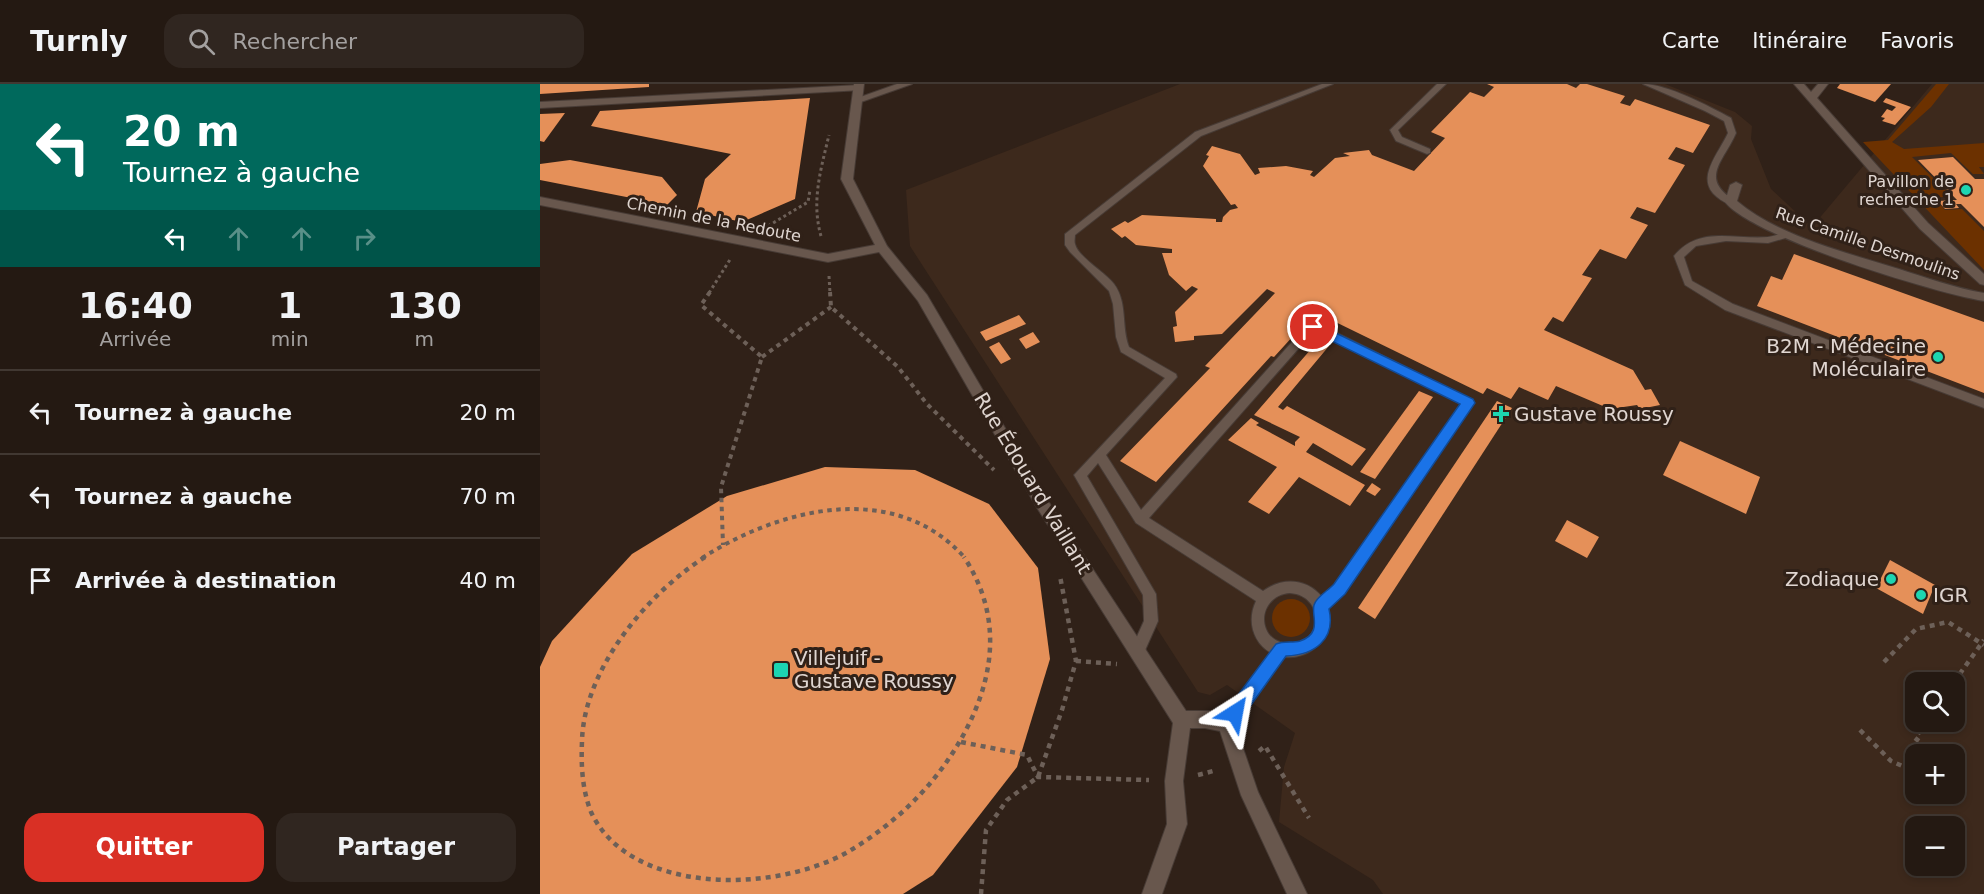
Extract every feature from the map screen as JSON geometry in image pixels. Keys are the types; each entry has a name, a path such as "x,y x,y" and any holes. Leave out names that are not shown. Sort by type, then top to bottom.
{"street":[{"path":"857,100 905,84"},
{"path":"1799,84 1924,226 1984,281"},
{"path":"1812,98 1823,84"},
{"path":"540,105 859,86"},
{"name":"Rue Édouard Vaillant","path":"859,86 847,179 882,248 923,298 1041,502 1182,721"},
{"path":"1731,202 1736,185"},
{"name":"Chemin de la Redoute","path":"540,201 828,258 882,248"},
{"name":"Rue Camille Desmoulins","path":"1731,202 1736,210 1786,235 1965,294 1984,297"},
{"path":"1152,894 1177,824 1174,781 1182,721 1197,718 1213,719 1227,725 1250,795 1297,894"}],"lane":[{"path":"1137,652 1151,621 1149,594 1080,475 1172,377 1125,349 1120,332 1118,303 1113,289 1073,250 1070,245 1070,234 1198,134 1329,84"},
{"path":"1427,151 1398,140 1394,130 1443,84"},
{"path":"1647,84 1708,109 1728,120 1732,133 1711,171 1710,182 1714,190 1731,202"},
{"path":"1786,235 1768,240 1726,238 1693,243 1678,256 1688,283 1729,306 1984,404"},
{"path":"1140,519 1313,327 1468,403 1340,589 1321,606"},
{"path":"1099,454 1140,519 1263,599"},
{"path":"1294,588 1314,598 1321,606 1323,627 1312,643 1292,650 1271,645 1258,628 1256,618 1263,599 1272,592 1294,588"},
{"path":"1227,725 1282,649"}],"path":[{"path":"829,134 817,191 816,222 828,258 831,307 898,368 927,404 1000,476"},
{"path":"762,357 701,305 741,242 808,202 810,190"},
{"path":"723,544 721,487 762,357 831,307"},
{"path":"643,869 633,864 610,844 594,819 583,791 580,761 582,729 590,698 604,666 622,636 643,609 668,584 723,544 783,519 842,509 870,509 896,514 920,523 942,535 959,551 974,571 984,594 990,620 991,648 987,678 977,710 961,742 939,773 913,803 881,829 847,852 809,870 771,882 741,886"},
{"path":"981,894 986,830 1006,800 1038,777 1062,710 1076,661 1060,575"},
{"path":"1884,662 1916,630 1948,622 1983,643 1961,672"},
{"path":"1860,730 1880,754 1905,769"},
{"path":"1920,732 1915,738 1922,744"},
{"path":"961,742 1027,755 1038,777"},
{"path":"1038,777 1174,781"}],"shaded area":[{"name":"Gustave Roussy","path":"1180,84 1665,84 1735,112 1752,126 1751,139 1771,189 1812,227 1932,84 1984,84 1984,894 1383,894 1373,880 1279,822 1284,767 1295,733 1227,685 1210,695 1198,692 910,246 906,190"},
{"path":"1936,84 1949,84 1931,107 1892,142 1904,149 1984,143 1984,167 1979,167 1984,174 1973,174 1951,153 1912,157 1951,196 1934,198 1945,210 1962,209 1984,231 1984,270 1863,142 1888,140"},
{"path":"1291,599 1298,600 1304,605 1309,611 1309,625 1304,631 1298,636 1291,637 1284,636 1278,631 1273,625 1272,618 1273,611 1278,605 1284,600"}],"building":[{"path":"540,84 649,84 649,87 540,94"},
{"name":"Gustave Roussy","path":"1487,84 1567,84 1576,88 1580,84 1587,84 1625,96 1620,103 1630,106 1635,99 1710,125 1693,153 1676,147 1668,159 1685,165 1655,213 1637,207 1630,218 1648,225 1626,259 1600,249 1582,275 1592,278 1563,322 1553,317 1544,330 1633,370 1645,390 1651,389 1660,405 1640,409 1637,405 1610,409 1556,386 1548,400 1519,387 1511,399 1487,388 1483,394 1315,312 1274,357 1271,356 1156,482 1120,461 1210,368 1205,366 1275,293 1267,289 1222,334 1194,336 1194,340 1175,342 1173,327 1177,326 1175,312 1198,289 1192,286 1186,291 1169,275 1162,253 1172,253 1172,249 1136,245 1111,229 1142,215 1216,219 1216,222 1222,222 1223,217 1230,210 1238,208 1235,204 1231,205 1203,166 1212,146 1240,154 1255,175 1260,173 1258,168 1286,166 1313,171 1310,175 1314,177 1335,158 1350,156 1343,153 1369,150 1372,155 1414,171 1445,138 1431,132 1470,92 1484,97 1494,87"},
{"path":"1840,84 1891,84 1875,102 1837,88"},
{"path":"810,98 795,199 742,222 696,212 705,179 731,154 591,126 600,111"},
{"path":"1886,98 1911,107 1895,125 1882,121 1885,118 1881,117 1887,109 1892,111 1896,107 1883,102"},
{"path":"565,113 544,142 540,141 540,114"},
{"name":"Pavillon de recherche 1","path":"1953,157 1975,179 1984,179 1984,227 1961,204 1956,204 1959,208 1945,209 1938,201 1957,200 1918,160"},
{"path":"570,160 662,177 677,195 667,205 540,180 540,164"},
{"name":"B2M - Médecine Moléculaire","path":"1794,254 1984,322 1984,393 1757,306 1771,276 1782,280"},
{"path":"1019,315 1026,324 986,341 980,332"},
{"path":"1033,332 1040,342 1026,349 1019,339"},
{"path":"1318,341 1329,346 1278,407 1283,410 1287,406 1366,449 1352,466 1313,443 1306,452 1365,485 1350,506 1299,477 1269,514 1248,502 1277,467 1228,440 1251,418 1259,423 1256,425 1295,446 1295,442 1300,437 1254,415"},
{"path":"999,342 1011,359 1001,364 989,347"},
{"path":"1419,391 1433,397 1375,479 1360,472"},
{"path":"1497,401 1512,408 1375,619 1358,608"},
{"path":"1680,441 1760,477 1746,514 1663,475"},
{"name":"Villejuif - Gustave Roussy","path":"825,467 915,470 989,504 1038,568 1050,659 1017,767 933,875 903,894 540,894 540,667 552,641 632,554 727,496"},
{"path":"1372,483 1381,489 1375,496 1366,491"},
{"path":"1567,520 1599,537 1587,558 1555,541"},
{"path":"1890,560 1935,585 1923,614 1876,588"}],"place":[{"name":"Pavillon de recherche 1","path":"1966,190"},
{"name":"B2M - Médecine Moléculaire","path":"1938,357"},
{"name":"Gustave Roussy","path":"1501,414"},
{"name":"Zodiaque","path":"1891,579"},
{"name":"IGR","path":"1921,595"},
{"name":"Villejuif - Gustave Roussy","path":"781,670"}],"route":[{"path":"1235,713 1282,649 1303,648 1319,635 1324,620 1321,606 1340,589 1468,403 1313,327"}]}
